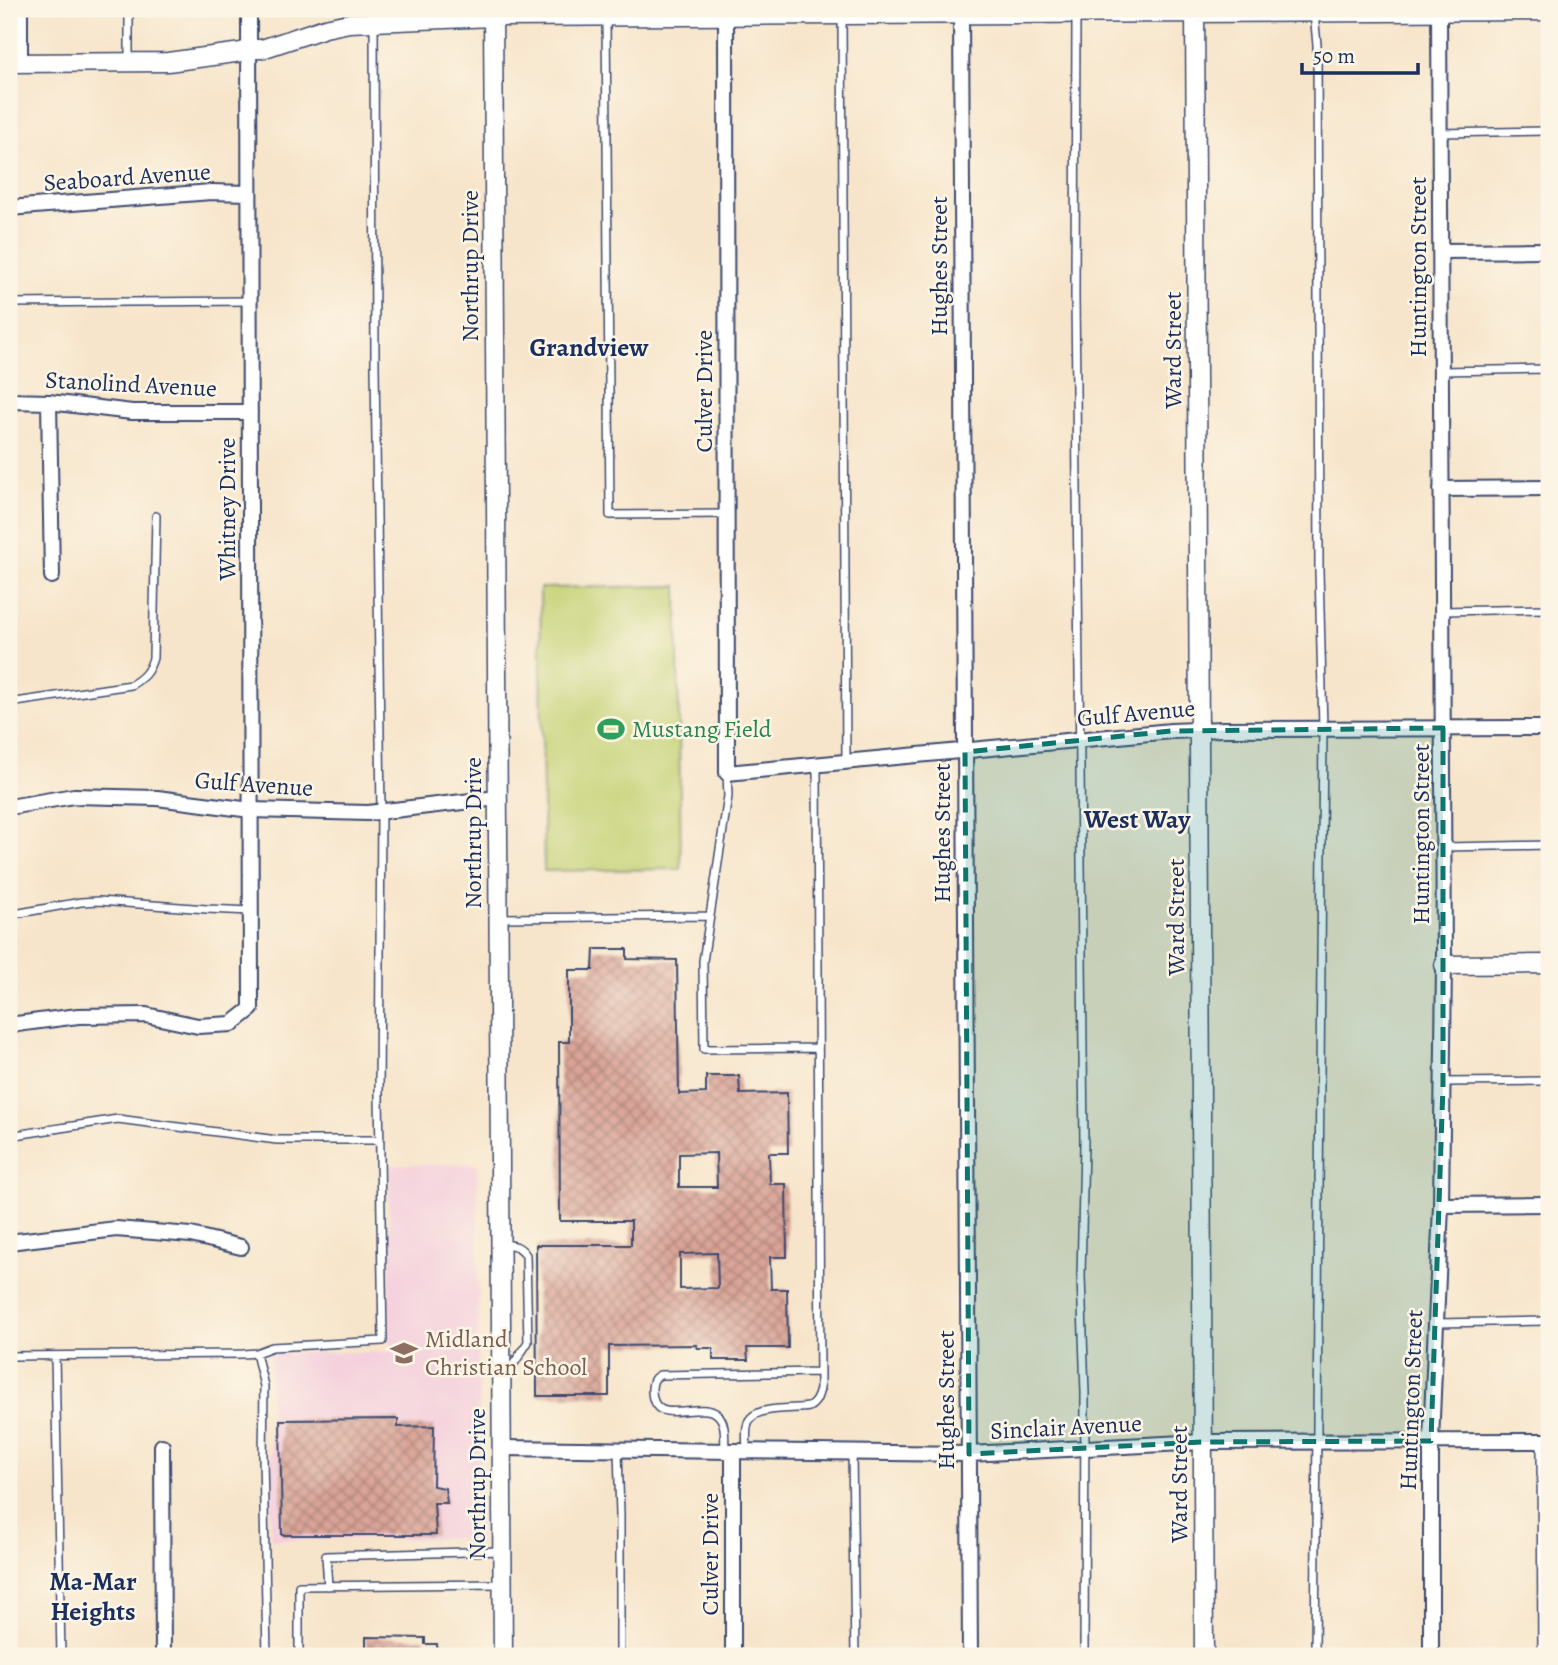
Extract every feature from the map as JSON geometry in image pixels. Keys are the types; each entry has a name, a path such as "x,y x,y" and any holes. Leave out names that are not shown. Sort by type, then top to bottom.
{"street":[{"path":"20,9 15,63 193,60 262,49 374,15 1549,11"},
{"name":"Whitney Drive","path":"9,1025 78,1016 146,1014 198,1026 232,1024 251,1009 249,9"},
{"name":"Ward Street","path":"1195,11 1204,1656"},
{"name":"Culver Drive","path":"726,12 727,773"},
{"name":"Hughes Street","path":"961,12 970,1656"},
{"name":"Huntington Street","path":"1431,1656 1431,1441 1441,1205 1444,965 1439,12"},
{"name":"Northrup Drive","path":"493,13 503,1656"},
{"name":"Seaboard Avenue","path":"9,208 211,192 249,193"},
{"path":"1441,251 1549,250"},
{"name":"Stanolind Avenue","path":"9,401 49,402 132,412 250,412"},
{"path":"49,402 51,576"},
{"path":"1441,489 1549,488"},
{"name":"Gulf Avenue","path":"727,773 1171,731 1549,728"},
{"name":"Gulf Avenue","path":"9,807 74,796 157,798 251,810 368,813 497,798"},
{"path":"1444,965 1549,964"},
{"path":"1441,1205 1549,1204"},
{"path":"9,1242 116,1229 191,1235 241,1247"},
{"name":"Sinclair Avenue","path":"502,1448 969,1454 1203,1442 1545,1441"},
{"path":"162,1446 163,1656"},
{"name":"Culver Drive","path":"733,1656 735,1451"}],"lane":[{"path":"129,9 129,63"},
{"path":"1076,11 1075,296 1084,1145 1084,1656"},
{"path":"842,12 846,763"},
{"path":"606,13 610,515 727,514"},
{"path":"1314,13 1317,45 1319,570 1323,728 1315,1656"},
{"path":"9,1356 256,1353 272,1347 383,1341 379,1140 381,811 374,15"},
{"path":"1440,133 1549,131"},
{"path":"9,303 250,301"},
{"path":"1441,371 1549,369"},
{"path":"9,703 131,685 146,675 153,658 156,516"},
{"path":"1442,611 1549,609"},
{"path":"735,1451 748,1422 758,1412 809,1407 817,1399 820,1389 817,765"},
{"path":"727,773 728,796 703,961 704,1049 818,1048"},
{"path":"1444,847 1549,845"},
{"path":"9,915 99,901 251,911"},
{"path":"498,918 710,916"},
{"path":"1443,1082 1549,1081"},
{"path":"9,1136 118,1119 277,1140 379,1140"},
{"path":"500,1244 520,1247 526,1255 528,1342 501,1382"},
{"path":"1436,1323 1549,1321"},
{"path":"256,1353 264,1386 262,1457 267,1656"},
{"path":"55,1356 61,1656"},
{"path":"735,1451 722,1419 715,1412 659,1409 652,1393 654,1378 660,1375 819,1372"},
{"path":"1542,1656 1545,1441"},
{"path":"618,1450 620,1656"},
{"path":"852,1453 855,1656"},
{"path":"328,1586 326,1556 502,1551"},
{"path":"299,1656 299,1586 502,1584"}],"highlighted area":[{"path":"1443,728 1443,1085 1431,1441 1203,1442 969,1454 965,752 1171,731"}],"shaded area":[{"name":"Midland Christian School","path":"477,1164 480,1538 271,1540 270,1353 390,1352 389,1165"}],"green space":[{"name":"Mustang Field","path":"677,586 681,869 544,871 540,588"}],"building":[{"path":"594,949 627,949 627,959 677,960 679,1094 706,1093 706,1076 739,1076 740,1094 787,1093 788,1153 769,1153 770,1184 786,1184 787,1257 770,1257 771,1289 787,1289 788,1348 747,1348 748,1360 713,1360 713,1348 697,1348 697,1345 609,1346 609,1396 537,1396 536,1245 631,1245 631,1221 560,1221 559,1042 569,1042 569,970 593,970","holes":["716,1153 717,1187 679,1187 679,1154","717,1253 718,1288 680,1289 680,1254"]},
{"path":"398,1419 398,1427 434,1426 433,1486 445,1488 447,1503 434,1503 436,1535 282,1535 280,1420"},
{"path":"366,1637 425,1638 425,1644 437,1644 438,1656 366,1656"}],"place":[{"name":"Mustang Field","path":"611,729"},
{"name":"Midland Christian School","path":"404,1353"}],"district":[{"name":"Grandview","path":"589,347"},
{"name":"West Way","path":"1137,819"},
{"name":"Ma-Mar Heights","path":"93,1596"}]}
